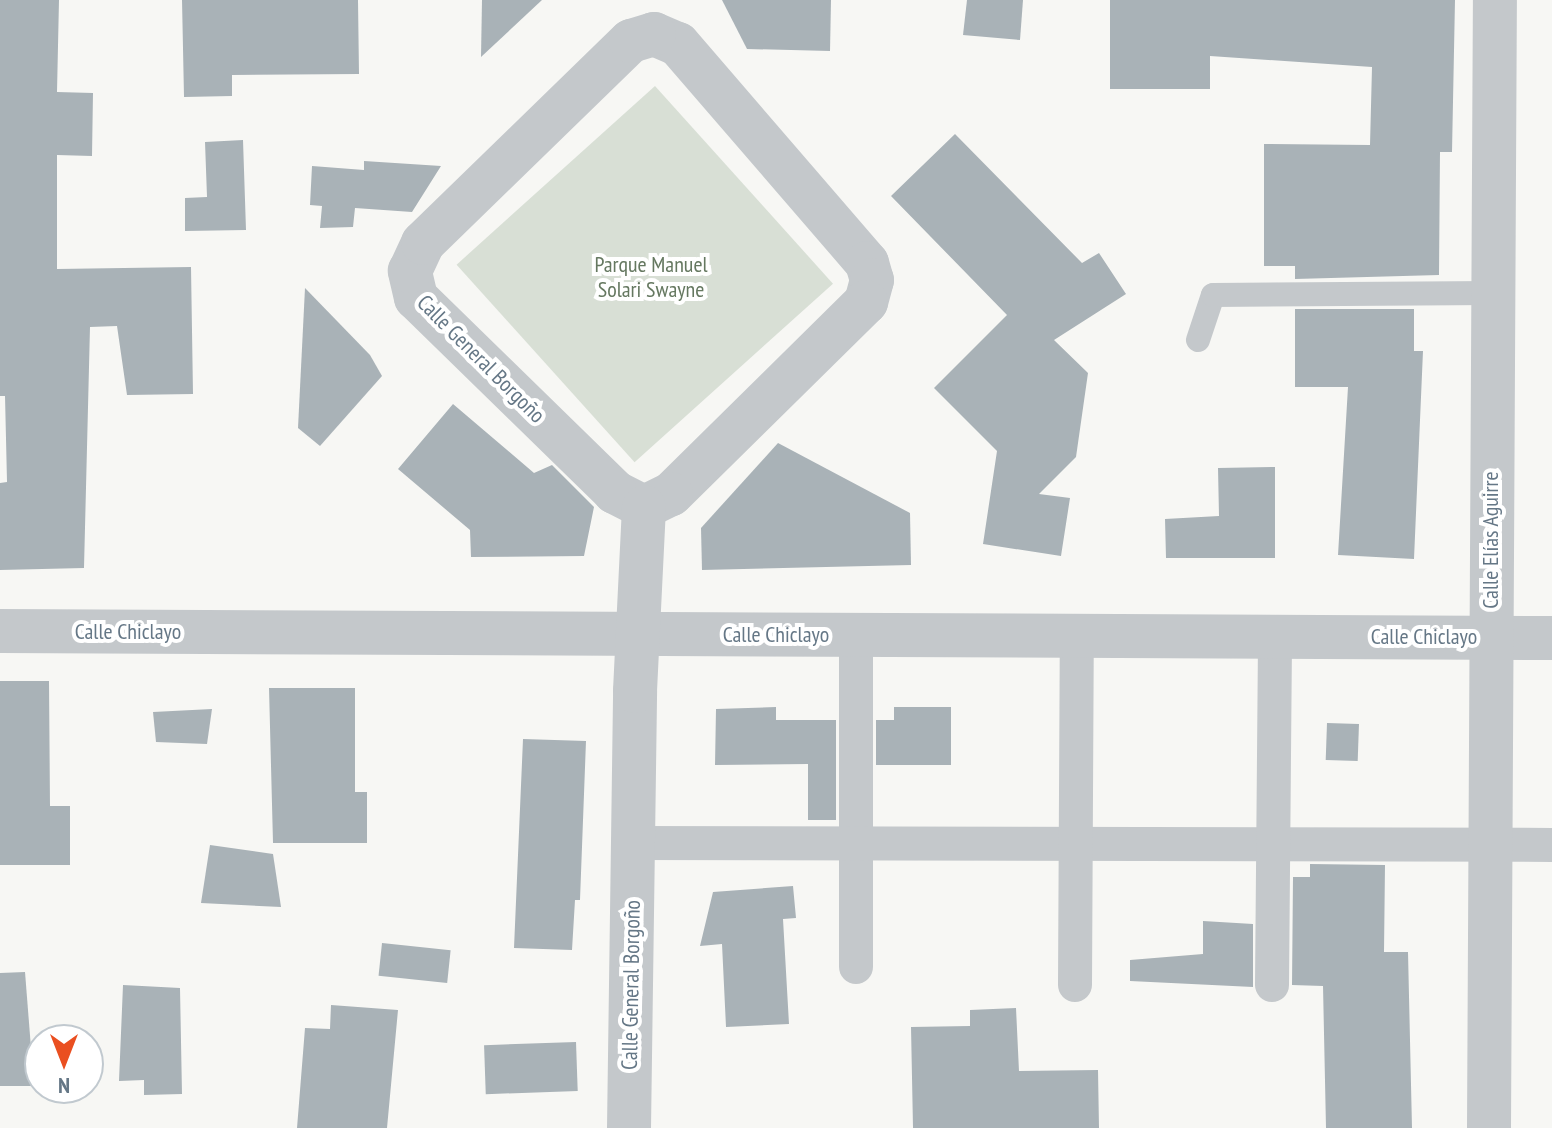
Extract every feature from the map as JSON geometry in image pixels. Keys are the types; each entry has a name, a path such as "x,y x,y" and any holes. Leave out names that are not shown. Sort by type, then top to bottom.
{"street":[{"name":"Calle Elías Aguirre","path":"1489,1128 1495,0"},
{"name":"Calle General Borgoño","path":"654,17 867,263 872,280 866,302 671,494 644,507 615,492 416,298 410,271 423,243 654,17"},
{"name":"Calle General Borgoño","path":"629,1128 636,634 644,507"},
{"name":"Calle Chiclayo","path":"0,631 1552,638"},
{"path":"856,635 856,967"},
{"path":"1075,985 1077,636"},
{"path":"1272,985 1275,636"},
{"path":"632,843 1552,845"}],"lane":[{"path":"1198,340 1213,295 1493,293"}],"green space":[{"name":"Parque Manuel Solari Swayne","path":"655,86 833,284 635,462 457,265"}],"building":[{"path":"0,0 59,0 57,92 93,93 92,156 57,155 57,269 191,267 193,394 127,395 117,326 90,327 84,568 0,570 0,483 7,482 5,396 0,396"},
{"path":"182,0 358,0 359,74 232,75 232,96 184,97"},
{"path":"482,0 542,0 481,57"},
{"path":"722,0 831,0 830,51 747,49"},
{"path":"967,0 1023,0 1020,40 963,35"},
{"path":"1110,0 1455,0 1452,152 1440,152 1439,275 1295,279 1295,266 1264,266 1264,144 1370,145 1372,67 1210,56 1210,89 1110,89"},
{"path":"955,134 1082,263 1099,253 1126,294 1054,340 1088,373 1076,457 1039,494 1070,498 1061,556 983,544 997,451 934,388 1007,315 891,196"},
{"path":"243,140 246,230 185,231 185,198 207,197 205,142"},
{"path":"364,161 441,166 412,212 355,208 353,227 320,228 322,206 310,205 312,166 364,170"},
{"path":"305,288 370,355 382,376 320,446 298,428"},
{"path":"1295,309 1414,309 1414,351 1423,351 1414,559 1338,555 1348,387 1295,387"},
{"path":"453,404 534,473 552,465 594,507 584,556 471,557 470,530 398,469"},
{"path":"778,443 910,513 911,565 702,570 701,528"},
{"path":"1275,467 1275,558 1166,558 1165,519 1219,516 1218,468"},
{"path":"0,681 49,681 50,806 70,806 70,865 0,865"},
{"path":"269,688 355,688 355,792 367,792 367,843 273,843"},
{"path":"776,707 776,720 836,720 836,820 808,820 808,764 715,765 716,709"},
{"path":"894,707 951,707 951,765 876,765 876,720 894,720"},
{"path":"212,709 207,744 156,742 153,712"},
{"path":"1327,723 1359,724 1358,761 1326,760"},
{"path":"523,739 586,741 580,900 575,900 572,950 514,948"},
{"path":"210,845 273,854 281,907 201,903"},
{"path":"1310,864 1385,865 1384,952 1408,952 1412,1128 1326,1128 1323,986 1292,985 1293,877 1310,877"},
{"path":"793,886 796,918 783,919 789,1024 726,1027 722,944 700,946 713,892"},
{"path":"1203,921 1253,924 1253,987 1130,981 1130,960 1203,954"},
{"path":"382,943 451,950 447,983 379,976"},
{"path":"25,972 29,1024 24,1024 24,1086 0,1086 0,973"},
{"path":"123,985 180,988 182,1094 144,1095 144,1080 119,1081"},
{"path":"331,1005 398,1010 387,1128 297,1128 305,1028 330,1029"},
{"path":"1016,1008 1019,1071 1098,1070 1099,1128 913,1128 911,1027 970,1026 970,1010"},
{"path":"576,1042 578,1091 486,1094 484,1045"}]}
